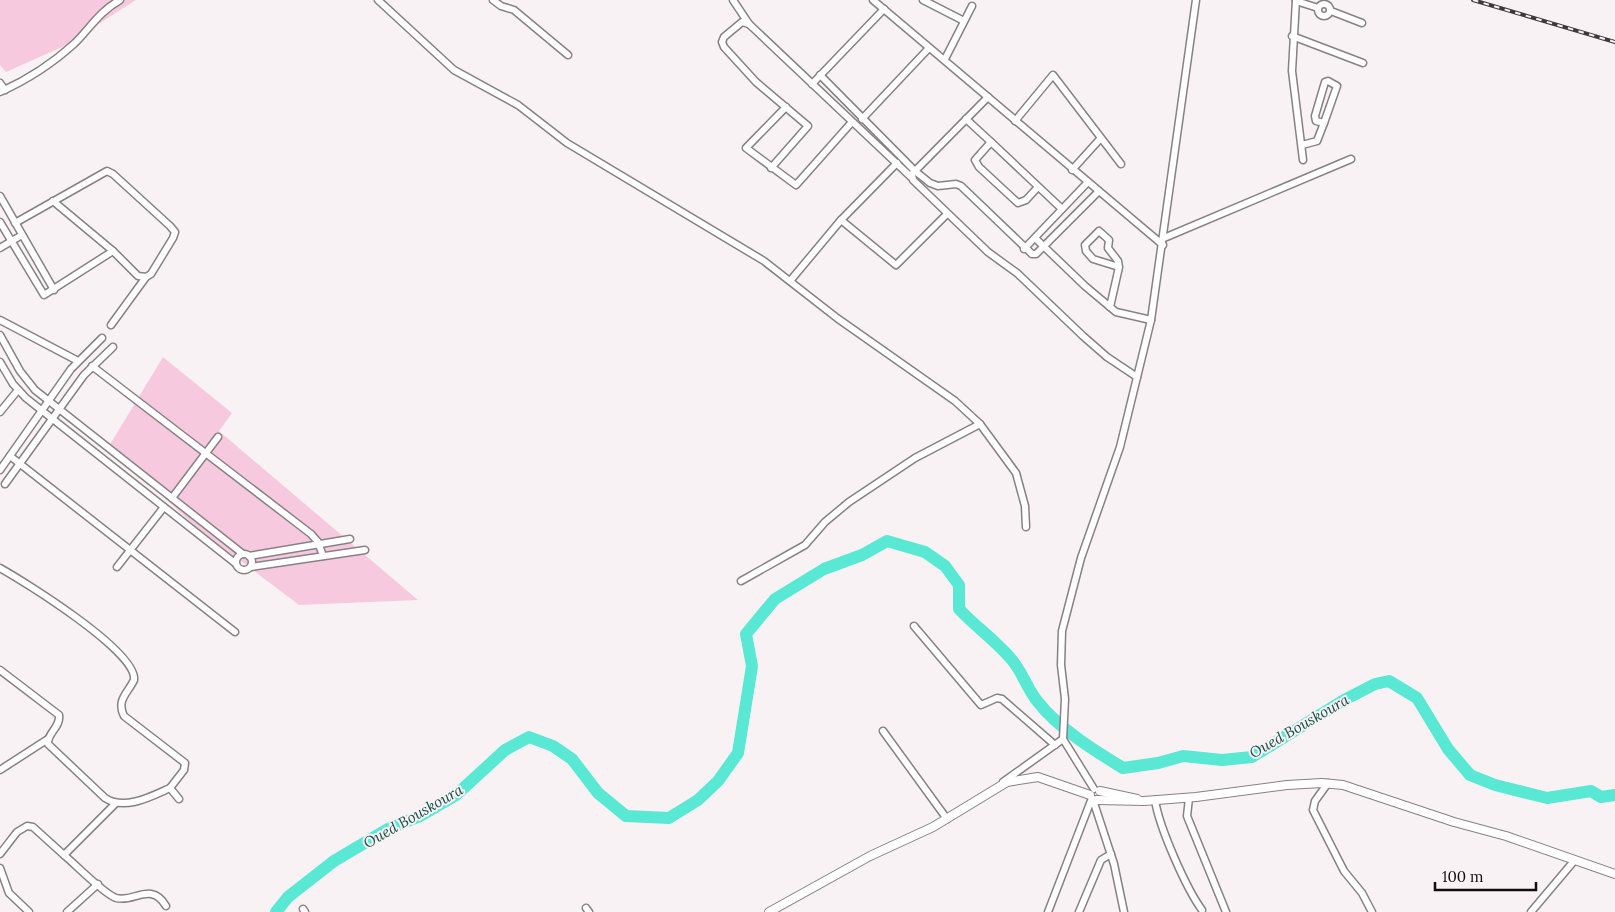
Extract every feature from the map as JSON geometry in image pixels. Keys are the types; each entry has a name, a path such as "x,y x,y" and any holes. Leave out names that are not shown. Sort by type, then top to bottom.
{"street":[{"path":"0,83 3,91 44,67 64,52 102,12 120,0"},
{"path":"378,0 454,70 518,106 567,143 764,261 837,318 954,401 980,424 1016,472 1024,498 1026,527"},
{"path":"493,0 501,6 514,10 568,55"},
{"path":"733,0 749,24 891,158 913,174 934,185 956,184 960,186 1024,249 1034,254 1098,192"},
{"path":"873,0 929,48 945,59 1087,183 1164,242"},
{"path":"923,0 964,22"},
{"path":"1303,160 1293,88 1292,36 1296,0 1318,8 1318,13 1327,17 1331,11 1362,23"},
{"path":"1124,912 1111,854 1094,796 1063,738 1065,712 1061,654 1064,618 1081,558 1120,447 1151,320 1164,242 1197,1"},
{"path":"945,59 972,6"},
{"path":"812,84 884,9"},
{"path":"749,24 739,23 724,37 722,42 724,47 756,82 806,123 807,130 771,168"},
{"path":"1292,36 1363,63"},
{"path":"862,119 929,48"},
{"path":"1015,121 1053,74 1100,139 1121,164"},
{"path":"820,76 897,153 947,214 988,252 1017,273 1107,357 1137,377"},
{"path":"1302,145 1317,141 1324,123 1337,86 1327,81 1315,116 1316,121 1324,123"},
{"path":"913,174 988,97"},
{"path":"786,107 746,148 792,183 799,183 852,122"},
{"path":"966,119 1062,210"},
{"path":"1072,170 1100,139"},
{"path":"991,142 975,160 979,167 1018,203 1026,200 1038,187"},
{"path":"891,158 897,153"},
{"path":"1164,242 1351,159"},
{"path":"790,281 841,220 897,163"},
{"path":"15,223 100,173 107,171 113,174 175,232 151,274 146,277 110,325"},
{"path":"1024,249 1087,183"},
{"path":"0,196 47,281 54,290"},
{"path":"53,201 113,251 138,276 146,277"},
{"path":"841,220 896,265 947,214"},
{"path":"0,222 44,295 113,251"},
{"path":"1110,307 1119,267 1118,261 1108,248 1109,240 1099,231 1085,245 1086,251 1093,258 1119,267"},
{"path":"0,248 22,235"},
{"path":"1035,238 1110,307 1123,315 1151,320"},
{"path":"38,287 47,281"},
{"path":"0,320 78,361"},
{"path":"1,338 23,376 49,401 246,555 252,561 251,567"},
{"path":"0,470 78,361 102,338"},
{"path":"4,484 92,366 113,346"},
{"path":"0,362 18,390 243,571 251,567 365,550"},
{"path":"92,366 311,534 323,556"},
{"path":"0,412 18,390"},
{"path":"741,581 805,545 826,522 849,502 915,458 980,424"},
{"path":"172,498 218,438"},
{"path":"10,456 235,632"},
{"path":"117,567 164,507"},
{"path":"235,563 238,556 350,539"},
{"path":"335,541 337,554"},
{"path":"0,568 72,614 130,665 134,680 123,697 122,711 124,716 185,763 184,770 170,788 148,798 114,804 64,855"},
{"path":"914,626 981,705 997,698 1002,699 1055,745"},
{"path":"0,670 58,715 59,722 48,739 0,770"},
{"path":"883,731 947,819"},
{"path":"769,912 870,856 947,819 1000,784 1063,738"},
{"path":"48,739 52,749 93,788 114,804"},
{"path":"1000,784 1022,778 1038,777 1094,796 1144,802 1287,785 1328,783 1343,785 1615,874"},
{"path":"1328,783 1315,801 1313,810 1344,871 1362,893 1372,912"},
{"path":"170,788 179,799"},
{"path":"1048,912 1094,796"},
{"path":"1189,798 1187,816 1226,912"},
{"path":"1155,800 1162,824 1193,896 1202,910"},
{"path":"0,854 18,832 27,826 33,827 115,898 146,893 157,897 166,906"},
{"path":"1080,912 1101,860 1111,854"},
{"path":"1531,912 1574,861"},
{"path":"0,873 9,893 29,912"},
{"path":"67,912 98,884"}],"shaded area":[{"path":"0,0 136,0 62,47 6,72 0,65"},
{"path":"163,357 232,413 219,431 418,600 299,605 196,527 109,446"}],"waterway":[{"name":"Oued Bouskoura","path":"276,912 288,897 334,861 388,829 420,816 456,795 505,750 529,737 553,746 572,759 598,793 626,816 669,818 698,800 718,781 738,753 752,666 746,634 775,599 824,569 862,555 887,541 925,552 945,566 959,585 959,609 1012,660 1034,697 1046,712 1078,738 1123,768 1158,763 1183,756 1222,760 1252,757 1344,700 1375,684 1389,681 1417,698 1448,749 1470,775 1495,785 1547,798 1591,791 1601,797 1615,795"}],"railway":[{"path":"1473,0 1615,42"}]}
